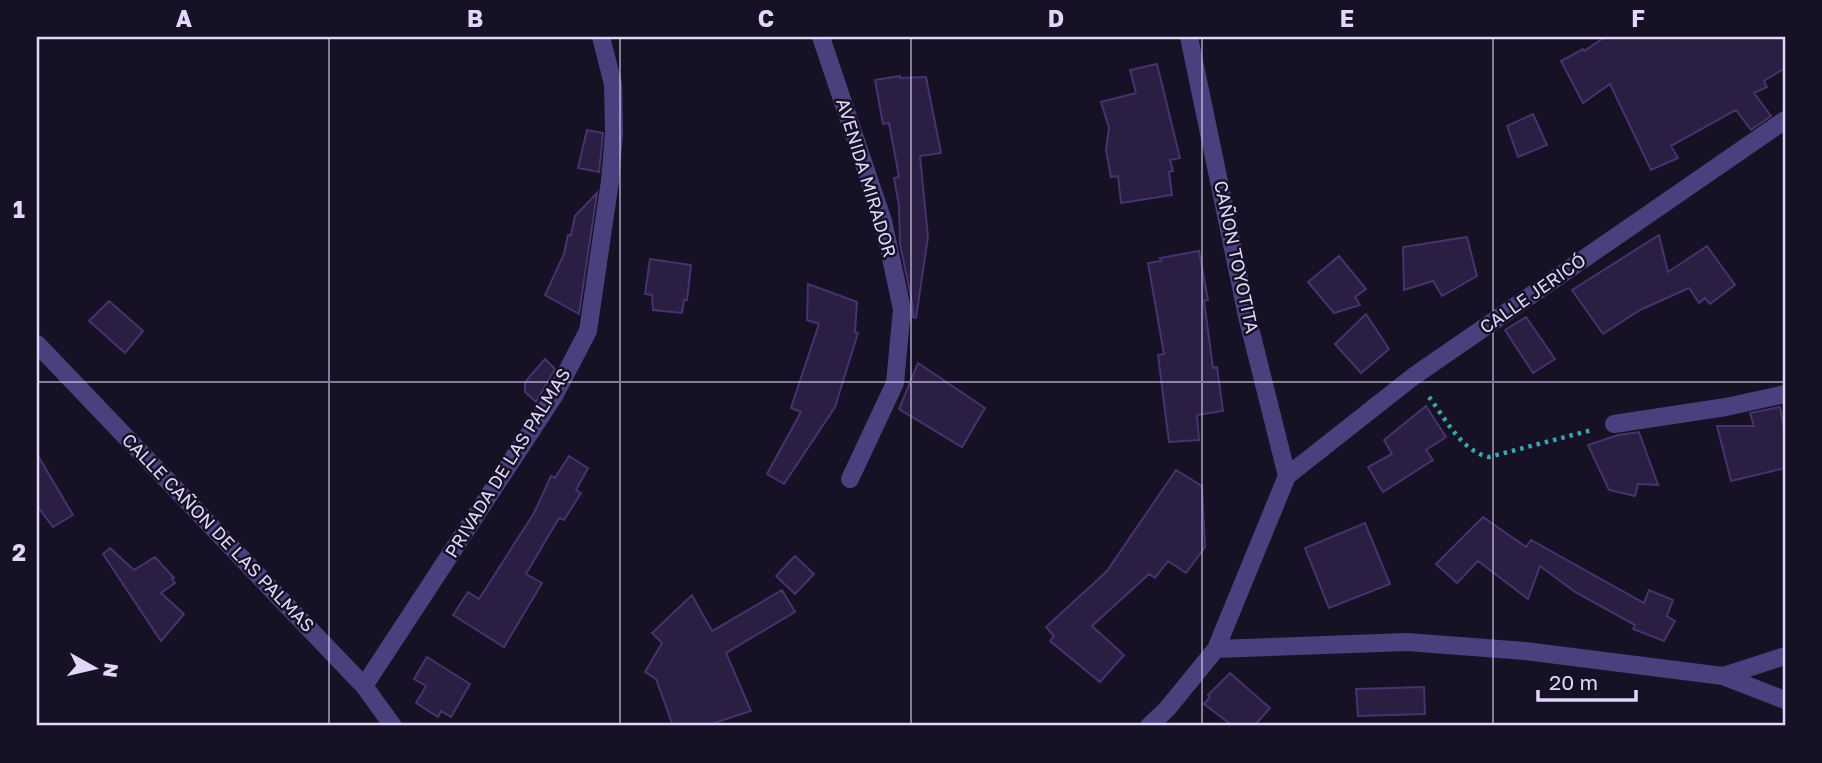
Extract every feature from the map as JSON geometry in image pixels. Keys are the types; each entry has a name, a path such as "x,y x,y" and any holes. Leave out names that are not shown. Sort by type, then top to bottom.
{"street":[{"name":"PRIVADA DE LAS PALMAS","path":"364,686 554,396 588,331 611,180 614,133 613,85 601,37"},
{"name":"AVENIDA MIRADOR","path":"821,37 883,221 902,309 895,383 850,479"},
{"name":"CAÑON TOYOTITA","path":"1189,37 1247,316 1287,476"},
{"name":"CALLE JERICÓ","path":"1287,476 1414,376 1785,120"},
{"name":"CALLE CAÑON DE LAS PALMAS","path":"37,344 364,686 393,726"},
{"path":"1614,425 1726,407 1785,394"},
{"path":"1149,726 1167,709 1216,649 1287,476"},
{"path":"1216,649 1407,642 1525,652 1723,676 1785,700"},
{"path":"1723,676 1785,656"}],"path":[{"path":"1414,376 1469,450 1479,455 1489,457 1614,425"}],"building":[{"path":"1605,37 1785,37 1785,68 1764,81 1767,87 1754,93 1771,116 1751,130 1736,110 1671,146 1678,158 1651,170 1610,84 1583,103 1561,61 1583,49 1584,51"},
{"path":"1157,64 1180,158 1170,160 1173,171 1169,172 1172,195 1121,203 1118,176 1111,177 1106,150 1109,128 1101,102 1136,93 1130,70"},
{"path":"900,76 926,77 941,153 920,156 928,237 916,318 913,317 900,244 899,206 894,178 899,177 889,123 883,124 875,80"},
{"path":"1533,114 1547,145 1518,157 1507,126"},
{"path":"587,130 603,133 599,172 578,168"},
{"path":"597,193 579,314 545,295 564,254 575,216"},
{"path":"1659,235 1668,272 1707,246 1735,285 1710,304 1705,298 1699,303 1689,288 1640,310 1603,334 1572,290"},
{"path":"1467,237 1477,276 1442,296 1433,281 1404,290 1403,247"},
{"path":"1199,251 1208,300 1204,301 1213,368 1217,367 1223,411 1197,415 1199,440 1169,442 1158,355 1164,354 1148,263 1161,261 1160,258"},
{"path":"1339,256 1366,289 1355,297 1360,305 1334,313 1308,282"},
{"path":"650,259 691,265 687,300 684,300 682,313 653,310 652,295 645,294"},
{"path":"808,284 857,302 855,332 858,333 835,407 784,484 767,474 801,412 791,408 819,324 807,320"},
{"path":"109,301 143,331 125,353 89,321"},
{"path":"1366,314 1389,349 1361,373 1335,344"},
{"path":"1526,317 1555,359 1533,373 1505,330"},
{"path":"545,359 555,369 536,402 525,392 525,382"},
{"path":"918,363 985,408 962,447 899,409"},
{"path":"1426,406 1446,437 1426,450 1433,460 1383,492 1368,467 1392,454 1384,440"},
{"path":"1780,407 1785,433 1785,468 1731,481 1717,426 1754,426 1750,413"},
{"path":"1639,432 1658,485 1638,484 1635,496 1609,490 1588,445 1618,435"},
{"path":"37,454 73,515 53,527 37,506"},
{"path":"569,456 588,468 576,490 581,493 564,520 559,518 526,574 542,583 504,647 453,615 468,592 479,599 534,513 551,476 555,478"},
{"path":"1176,470 1202,486 1205,547 1186,573 1168,561 1155,578 1149,574 1092,626 1124,655 1100,682 1050,641 1054,636 1046,627 1107,571"},
{"path":"1483,517 1526,547 1531,540 1644,603 1649,590 1673,600 1667,616 1675,621 1664,641 1633,629 1635,625 1575,592 1540,566 1528,599 1478,561 1457,583 1436,564"},
{"path":"1365,523 1390,584 1329,608 1305,548"},
{"path":"110,548 134,570 155,557 174,578 172,579 175,583 161,593 184,614 161,641 103,554"},
{"path":"795,556 814,574 795,594 776,576"},
{"path":"782,590 795,612 726,653 751,711 705,726 673,726 656,679 645,672 662,643 652,633 692,595 712,631"},
{"path":"427,657 470,684 451,717 441,711 438,717 416,703 426,686 414,679"},
{"path":"1230,673 1270,708 1254,726 1233,726 1204,704 1210,697 1208,695"},
{"path":"1424,687 1425,714 1358,716 1356,689"}]}
